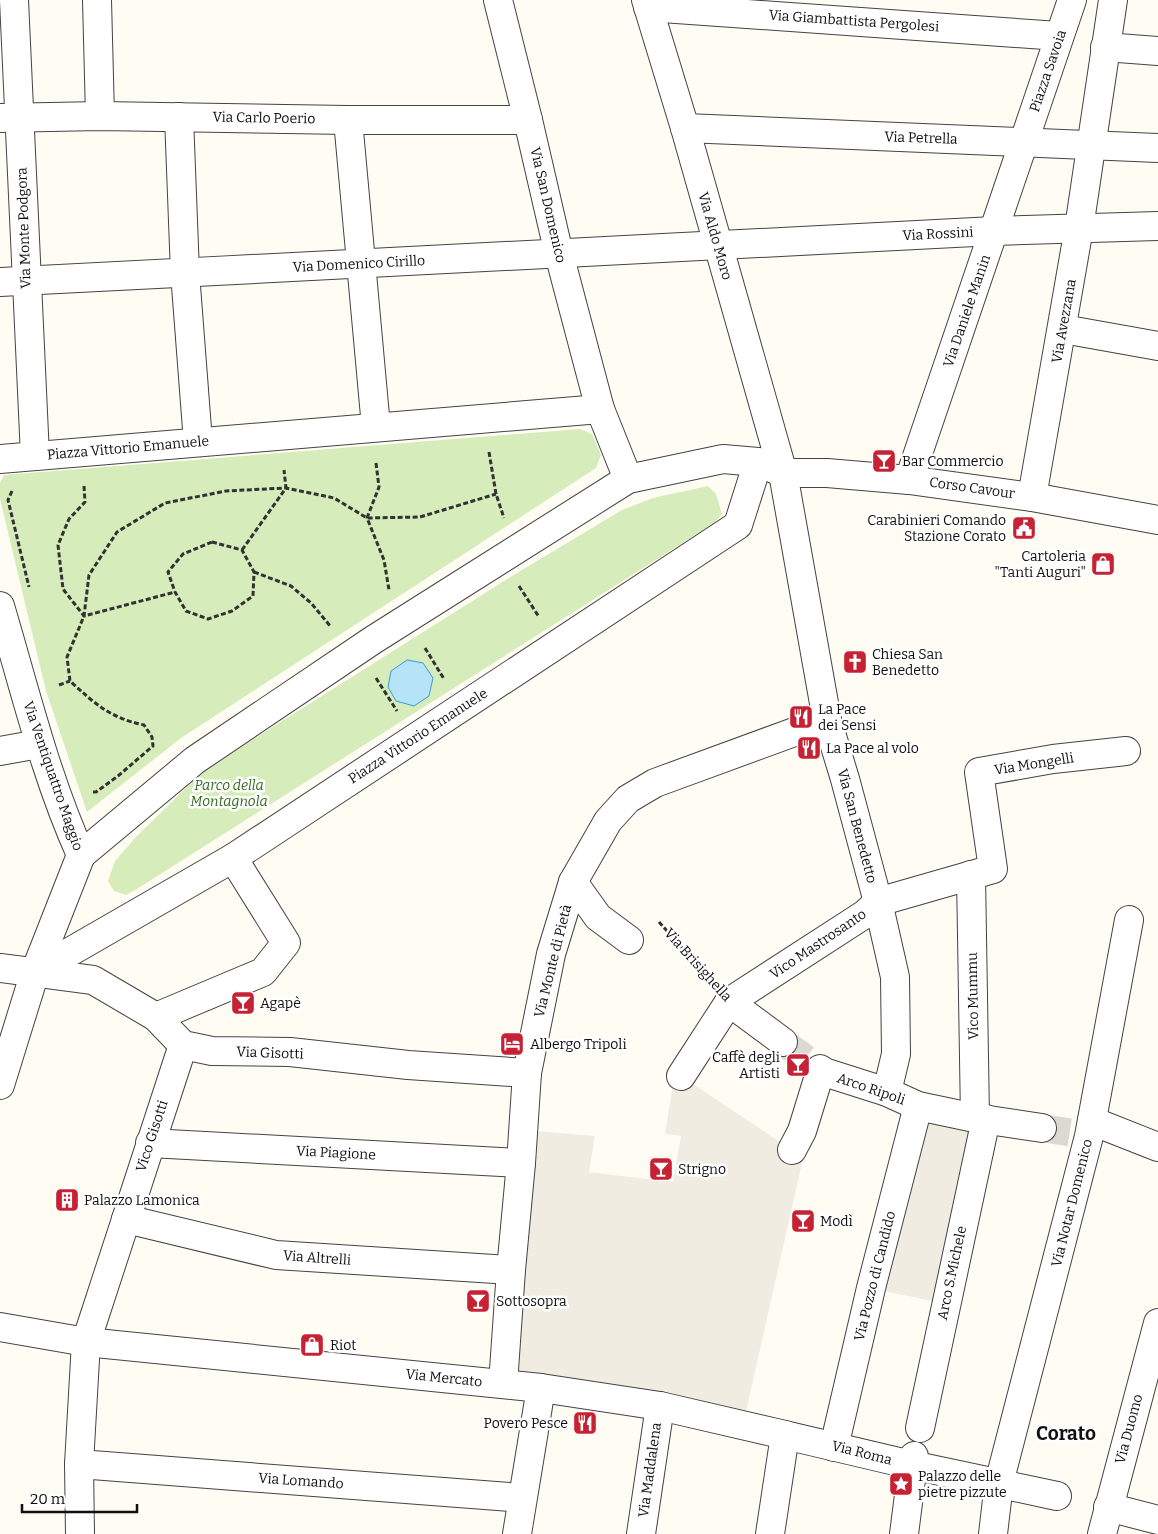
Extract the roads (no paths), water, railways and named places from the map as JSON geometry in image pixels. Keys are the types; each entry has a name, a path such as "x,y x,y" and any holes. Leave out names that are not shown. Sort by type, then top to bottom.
{"street":[{"name":"Via Monte Podgora","path":"14,0 10,118 13,282 34,456"},
{"path":"98,0 100,116"},
{"name":"Via San Domenico","path":"498,0 559,254 600,409"},
{"name":"Piazza Savoia","path":"1024,142 1072,0"},
{"path":"1092,145 1113,0"},
{"name":"Via Giambattista Pergolesi","path":"647,3 1059,36"},
{"name":"Via Aldo Moro","path":"647,3 685,128 783,473"},
{"path":"1105,47 1158,51"},
{"name":"Via Carlo Poerio","path":"10,118 100,116 348,120 528,120"},
{"path":"179,117 185,273 198,442"},
{"path":"348,120 376,426"},
{"name":"Via Petrella","path":"685,128 1158,148"},
{"name":"Via Daniele Manin","path":"909,480 1024,142"},
{"name":"Via Avezzana","path":"1032,497 1063,329 1092,145"},
{"name":"Via Rossini","path":"718,246 994,231 1158,226"},
{"name":"Via Domenico Cirillo","path":"13,282 718,246"},
{"path":"1063,329 1158,346"},
{"path":"600,409 628,479"},
{"name":"Piazza Vittorio Emanuele","path":"0,459 376,426 600,409"},
{"path":"81,855 196,760 373,640 628,479 723,459 758,462 783,473"},
{"name":"Piazza Vittorio Emanuele","path":"35,972 233,858 738,525 758,462"},
{"name":"Corso Cavour","path":"783,473 827,473 909,480 1032,497 1158,520"},
{"name":"Via San Benedetto","path":"783,473 827,720 878,902 895,977 896,1054 887,1092"},
{"name":"Via Ventiquattro Maggio","path":"0,606 6,645 66,821 81,855 35,972 0,1085"},
{"name":"Via Monte di Pietà","path":"503,1384 511,1270 522,1163 527,1073 551,954 573,882 608,821 628,799 655,783 827,720"},
{"path":"0,751 39,744"},
{"name":"Via Mongelli","path":"982,872 979,772 1053,759 1126,751"},
{"path":"156,1017 264,972 286,943 233,858"},
{"name":"Vico Mastrosanto","path":"681,1076 729,1002 865,914 878,902 982,872"},
{"name":"Vico Mummu","path":"980,1119 982,872"},
{"path":"573,882 598,917 629,940"},
{"name":"Via Notar Domenico","path":"993,1534 999,1483 1087,1130 1129,920"},
{"path":"0,968 93,980 156,1017 183,1045"},
{"name":"Via Brisighella","path":"729,1002 783,1042"},
{"name":"Via Gisotti","path":"183,1045 212,1051 290,1052 408,1065 527,1073"},
{"name":"Vico Gisotti","path":"80,1534 79,1464 86,1342 183,1045"},
{"name":"Arco Ripoli","path":"792,1150 802,1131 822,1071 887,1092 918,1106 980,1119"},
{"name":"Via Pozzo di Candido","path":"834,1447 871,1288 918,1106"},
{"path":"980,1119 1042,1128"},
{"name":"Arco S.Michele","path":"920,1428 980,1119"},
{"path":"1087,1130 1158,1147"},
{"name":"Via Piagione","path":"150,1143 522,1163"},
{"name":"Via Altrelli","path":"126,1220 276,1256 511,1270"},
{"name":"Via Duomo","path":"1102,1534 1158,1323"},
{"name":"Via Mercato","path":"0,1327 86,1342 541,1388 660,1406 785,1434"},
{"path":"517,1534 541,1388"},
{"name":"Via Maddalena","path":"641,1534 660,1406"},
{"path":"770,1534 785,1434"},
{"name":"Via Roma","path":"785,1434 834,1447 913,1460 1057,1496"},
{"path":"904,1534 913,1460"},
{"name":"Via Lomando","path":"79,1464 522,1498"},
{"path":"1108,1507 1158,1520"}],"water":[{"path":"407,660 423,663 433,678 429,696 414,706 396,701 388,687 391,671"}],"tunnel":[{"path":"783,1042 820,1069"},
{"path":"1042,1128 1080,1134"}],"place":[{"name":"Bar Commercio","path":"884,461"},
{"name":"Carabinieri Comando Stazione Corato","path":"1024,528"},
{"name":"Cartoleria \"Tanti Auguri\"","path":"1103,564"},
{"name":"Chiesa San Benedetto","path":"855,662"},
{"name":"La Pace dei Sensi","path":"801,717"},
{"name":"La Pace al volo","path":"809,748"},
{"name":"Agapè","path":"243,1003"},
{"name":"Albergo Tripoli","path":"512,1044"},
{"name":"Caffè degli Artisti","path":"798,1065"},
{"name":"Strigno","path":"661,1169"},
{"name":"Palazzo Lamonica","path":"67,1200"},
{"name":"Modì","path":"803,1221"},
{"name":"Sottosopra","path":"478,1301"},
{"name":"Riot","path":"312,1345"},
{"name":"Povero Pesce","path":"585,1423"},
{"name":"Palazzo delle pietre pizzute","path":"901,1484"}],"district":[{"name":"Corato","path":"1066,1433"}],"park label":[{"name":"Parco della Montagnola","path":"229,794"}]}
